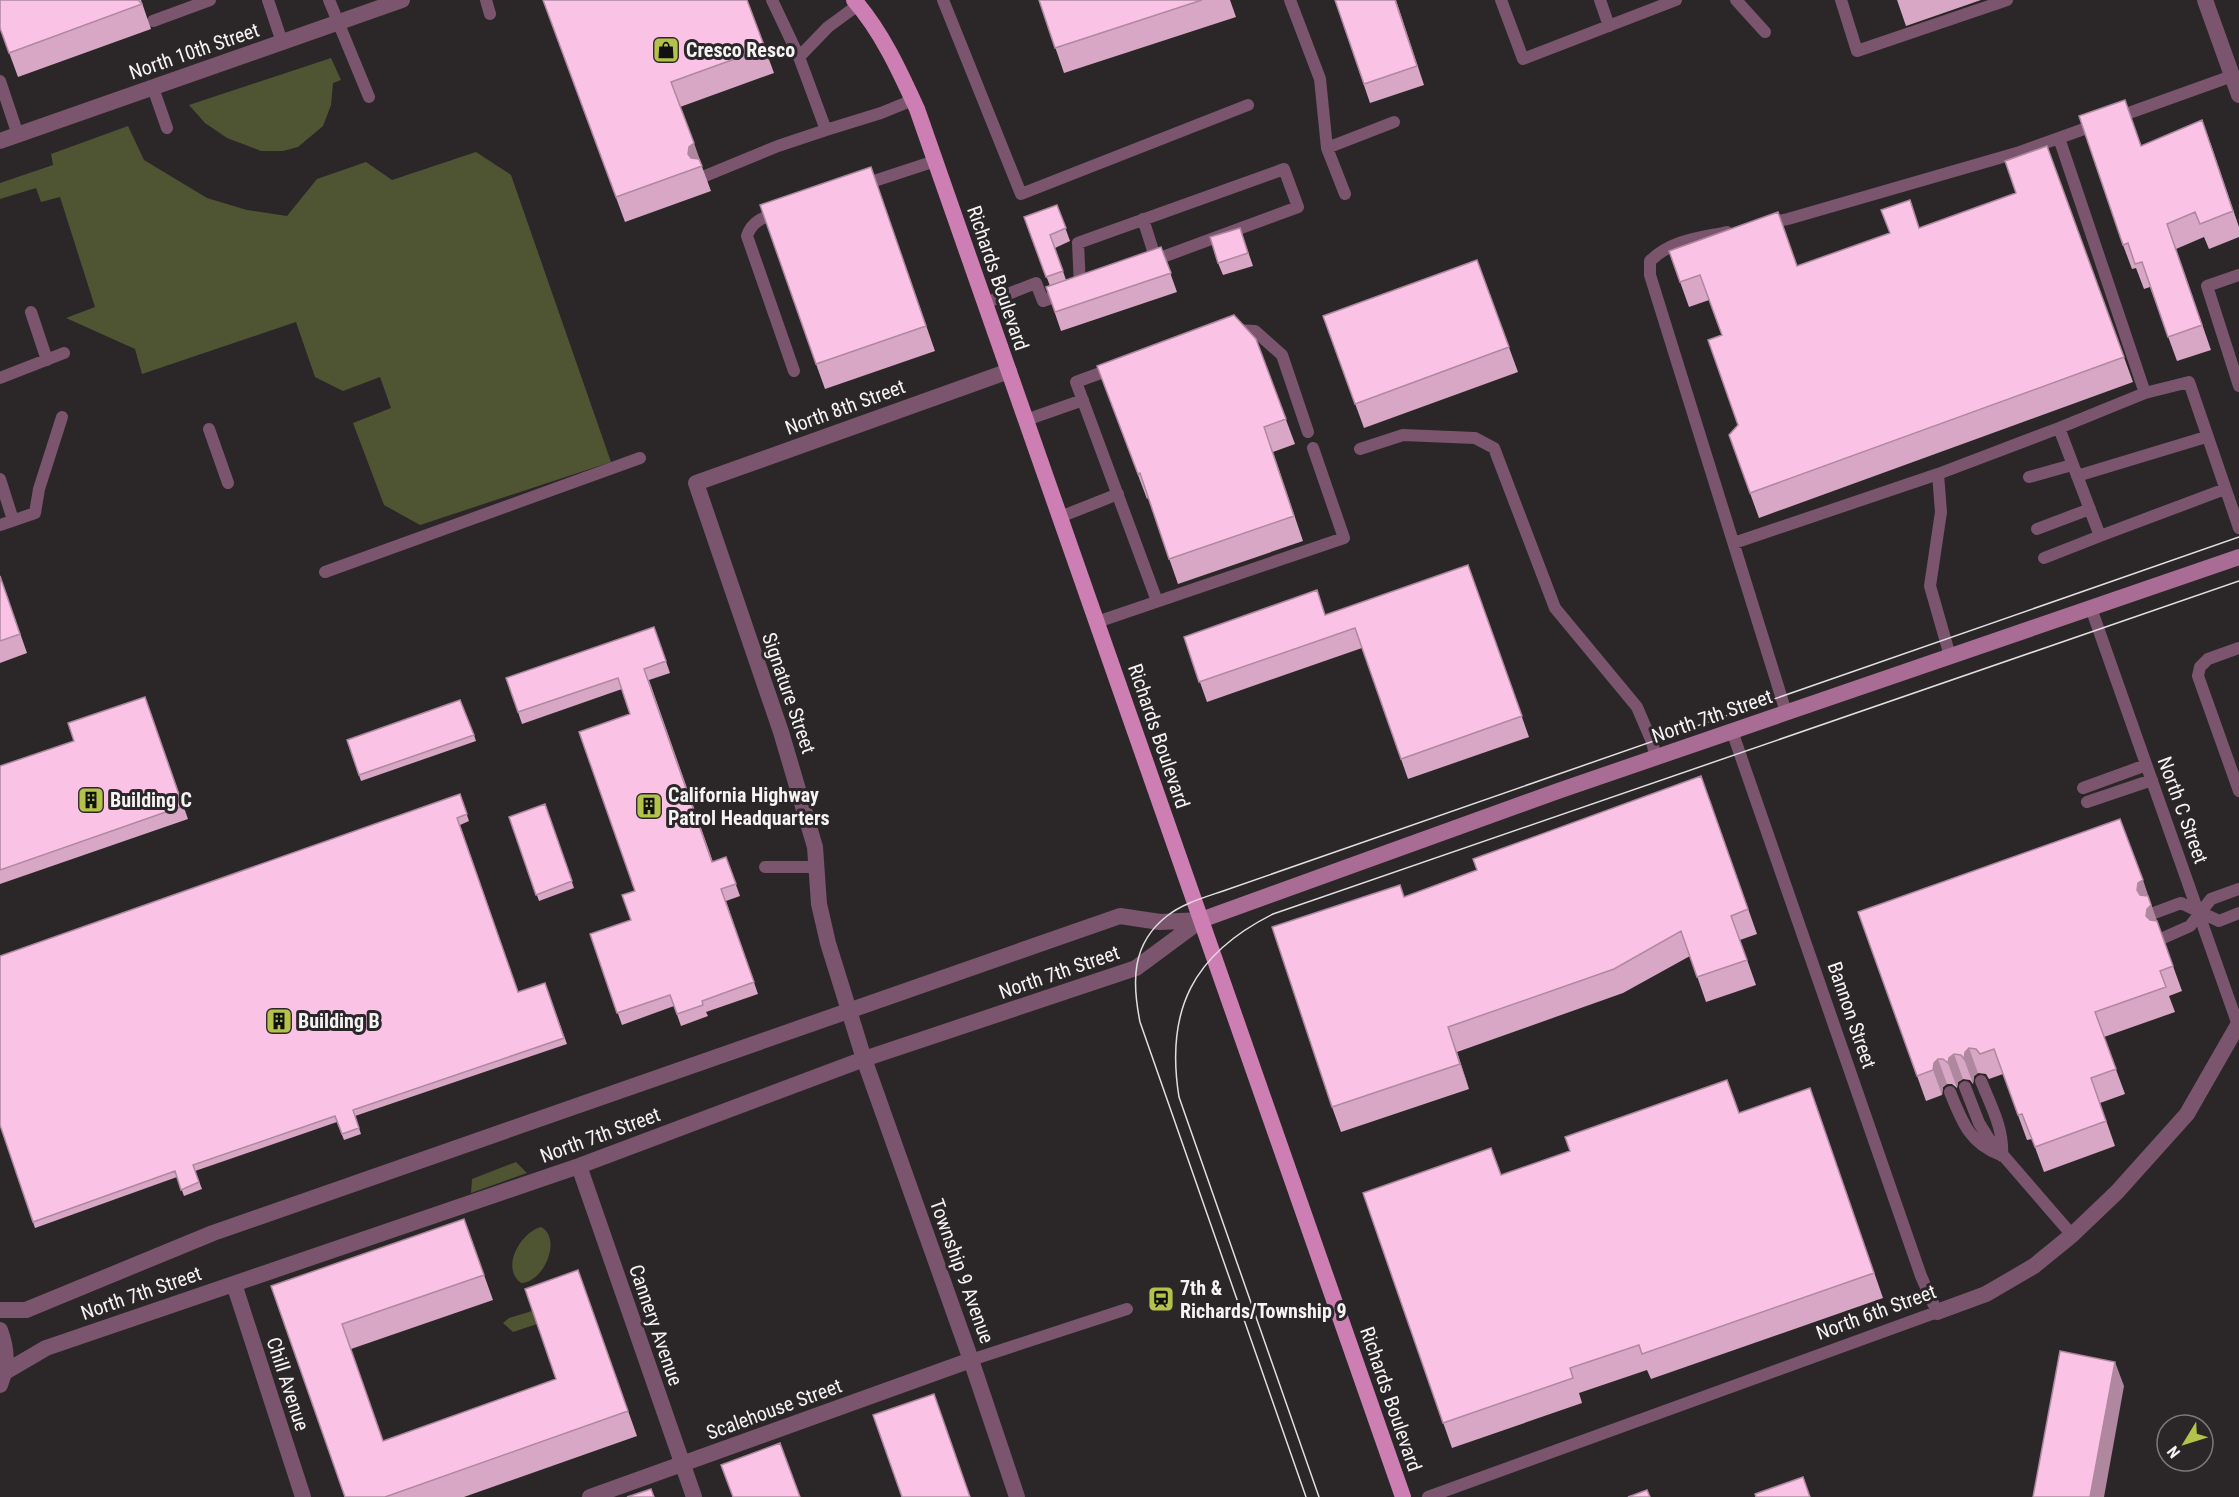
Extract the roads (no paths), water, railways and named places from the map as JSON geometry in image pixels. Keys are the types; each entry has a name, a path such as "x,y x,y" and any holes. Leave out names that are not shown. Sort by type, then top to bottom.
{"main road":[{"name":"Richards Boulevard","path":"857,2 898,69 913,100 1403,1497"},
{"name":"North 7th Street","path":"1201,920 1786,712 2239,557"}],"street":[{"name":"North 10th Street","path":"0,141 338,23 383,3 402,0"},
{"path":"2205,0 2239,95"},
{"name":"North 8th Street","path":"696,483 1009,371"},
{"name":"Signature Street","path":"696,483 782,732 815,848 819,904 828,943 864,1059"},
{"name":"North 7th Street","path":"0,1310 26,1310 213,1233 1120,916 1160,922 1201,920"},
{"name":"North 7th Street","path":"2,1378 46,1348 579,1166 864,1059 1136,968 1201,920"},
{"name":"North 6th Street","path":"1937,1312 1986,1294 2034,1266 2072,1235 2117,1192 2187,1114 2238,1025"},
{"name":"Township 9 Avenue","path":"864,1059 1017,1497"},
{"name":"Cannery Avenue","path":"579,1166 694,1497"},
{"name":"Chill Avenue","path":"234,1284 303,1497"},
{"path":"0,1329 6,1348 2,1378"},
{"name":"Scalehouse Street","path":"590,1497 971,1360"}],"lane":[{"path":"153,21 210,0"},
{"path":"268,0 282,42"},
{"path":"329,0 369,97"},
{"path":"486,0 490,14"},
{"path":"772,0 799,57 826,130"},
{"path":"943,0 1021,194 1248,105"},
{"path":"1290,0 1320,78 1327,148 1345,194"},
{"path":"1501,0 1523,59 1676,0"},
{"path":"1600,0 1609,26"},
{"path":"1736,0 1765,32"},
{"path":"1841,0 1857,51 2007,0"},
{"path":"799,57 828,27 857,2"},
{"path":"1786,712 1650,275 1650,261 1660,250 1679,242 1788,219 2020,152 2232,76"},
{"path":"0,81 18,135"},
{"path":"153,88 167,128"},
{"path":"705,176 778,146 881,113 913,100"},
{"path":"1327,148 1394,122"},
{"path":"2059,138 2145,393"},
{"path":"849,190 935,161"},
{"path":"985,303 1036,283 1043,301 1085,285 1078,243 1284,169 1298,207 1134,268"},
{"path":"793,208 760,219 750,228 747,236 794,371"},
{"path":"1143,219 1156,260"},
{"path":"2239,275 2207,286 2236,369 2239,386"},
{"path":"31,312 47,360"},
{"path":"1223,329 1255,331 1282,355 1308,432"},
{"path":"0,378 64,353"},
{"path":"1128,363 1076,381 1157,601"},
{"path":"1734,543 1938,474 2145,393 2189,382 2239,528"},
{"path":"1026,420 1083,400"},
{"path":"0,525 34,513 39,489 62,417"},
{"path":"2059,428 2100,536"},
{"path":"210,429 228,483"},
{"path":"1360,449 1403,435 1475,438 1494,448 1555,608 1637,707 1652,742 1656,758"},
{"path":"2029,477 2075,470 2206,436"},
{"path":"1097,622 1344,538 1313,448"},
{"path":"325,572 640,458"},
{"path":"1938,474 1941,512 1930,585 1950,656"},
{"path":"0,479 13,520"},
{"path":"2044,558 2225,489"},
{"path":"1060,517 1118,494"},
{"path":"2037,529 2090,509"},
{"name":"North C Street","path":"2091,608 2238,1025"},
{"path":"2239,648 2208,659 2200,667 2198,676 2239,791"},
{"name":"Bannon Street","path":"1732,731 1919,1270 1937,1312"},
{"path":"2083,788 2146,765"},
{"path":"2087,802 2152,780"},
{"path":"765,867 816,867"},
{"path":"2163,938 2190,926 2211,899 2239,889"},
{"path":"2154,913 2181,903 2219,921 2239,913"},
{"path":"1981,1082 2000,1130 2003,1143 2002,1156"},
{"path":"1965,1087 1979,1123 2002,1156 2072,1235"},
{"path":"1950,1092 1960,1117 1977,1143 1988,1151 2002,1156"},
{"path":"971,1360 1127,1309"},
{"name":"North 6th Street","path":"1428,1497 1937,1312"}],"tram line":[{"path":"1306,1497 1140,1022 1136,992 1137,965 1146,939 1155,927 1173,911 1203,898 2239,537"},
{"path":"1319,1497 1179,1097 1176,1066 1181,1011 1204,967 1223,947 1245,930 1273,914 2239,581"}],"place":[{"name":"Cresco Resco","path":"666,50"},
{"name":"Building C","path":"91,800"},
{"name":"California Highway Patrol Headquarters","path":"649,806"},
{"name":"Building B","path":"279,1021"},
{"name":"7th & Richards/Township 9","path":"1161,1299"}]}
